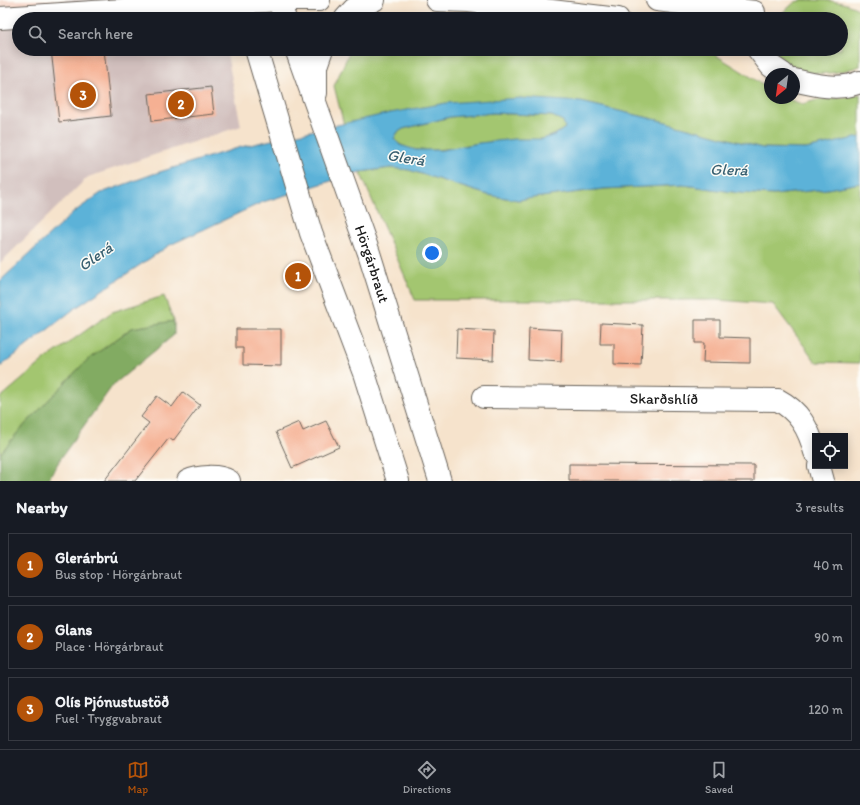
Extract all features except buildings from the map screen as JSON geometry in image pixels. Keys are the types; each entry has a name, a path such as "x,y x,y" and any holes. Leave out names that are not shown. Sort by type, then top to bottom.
{"main road":[{"path":"279,0 283,12"},
{"path":"132,12 242,7 279,0 318,0"},
{"path":"351,12 354,9 374,0"},
{"path":"437,0 469,1 560,12"},
{"path":"657,0 757,10"},
{"path":"0,18 12,17"},
{"path":"258,56 311,233 364,373 398,481"},
{"name":"Hörgárbraut","path":"298,56 316,110 369,253 440,481"},
{"path":"316,110 316,66 320,56"},
{"path":"762,56 774,68"},
{"path":"800,82 812,85 834,86 860,82"},
{"name":"Skarðshlíð","path":"484,398 778,400 789,406 802,419 812,444"},
{"path":"820,469 823,481"},
{"path":"188,481 192,479 209,478 225,479 229,481"}],"shaded area":[{"path":"0,0 69,0 0,8"},
{"path":"69,0 217,0 220,12 12,12 12,56 227,56 241,126 88,177 0,263 0,8"}],"green space":[{"path":"803,0 840,2 860,10 860,66 836,72 813,73 792,66 782,59 780,56 848,56 848,12 783,12 795,2"},
{"path":"348,56 717,56 764,85 764,104 802,104 817,100 849,97 860,94 860,137 806,149 762,148 666,122 581,102 390,113 344,125 334,86"},
{"path":"493,113 552,116 564,121 565,128 554,135 543,139 491,142 436,150 411,149 404,147 394,139 397,133 403,129 450,117"},
{"path":"391,168 409,170 488,195 518,200 603,189 684,185 740,193 774,195 827,189 860,183 860,363 816,362 773,304 717,300 415,300 360,172"},
{"path":"164,296 174,321 132,328 86,361 19,431 0,454 0,398 47,358 112,312"},
{"path":"174,321 174,335 113,385 63,455 47,481 0,481 0,454 19,431 86,361 132,328"}],"water":[{"name":"Glerá","path":"521,98 581,102 666,122 762,148 806,149 860,137 860,183 827,189 774,195 740,193 684,185 603,189 518,200 488,195 409,170 391,168 360,172 263,202 170,245 74,309 0,367 0,281 74,212 101,193 153,174 241,147 390,113 446,103","holes":["493,113 552,116 563,121 565,128 555,135 542,139 514,139 479,143 442,150 416,150 400,145 394,139 397,133 403,129 450,117"]}],"place":[{"name":"Olís Þjónustustöð","path":"83,95"},
{"name":"Glans","path":"181,104"},
{"name":"Glerárbrú","path":"298,276"}]}
